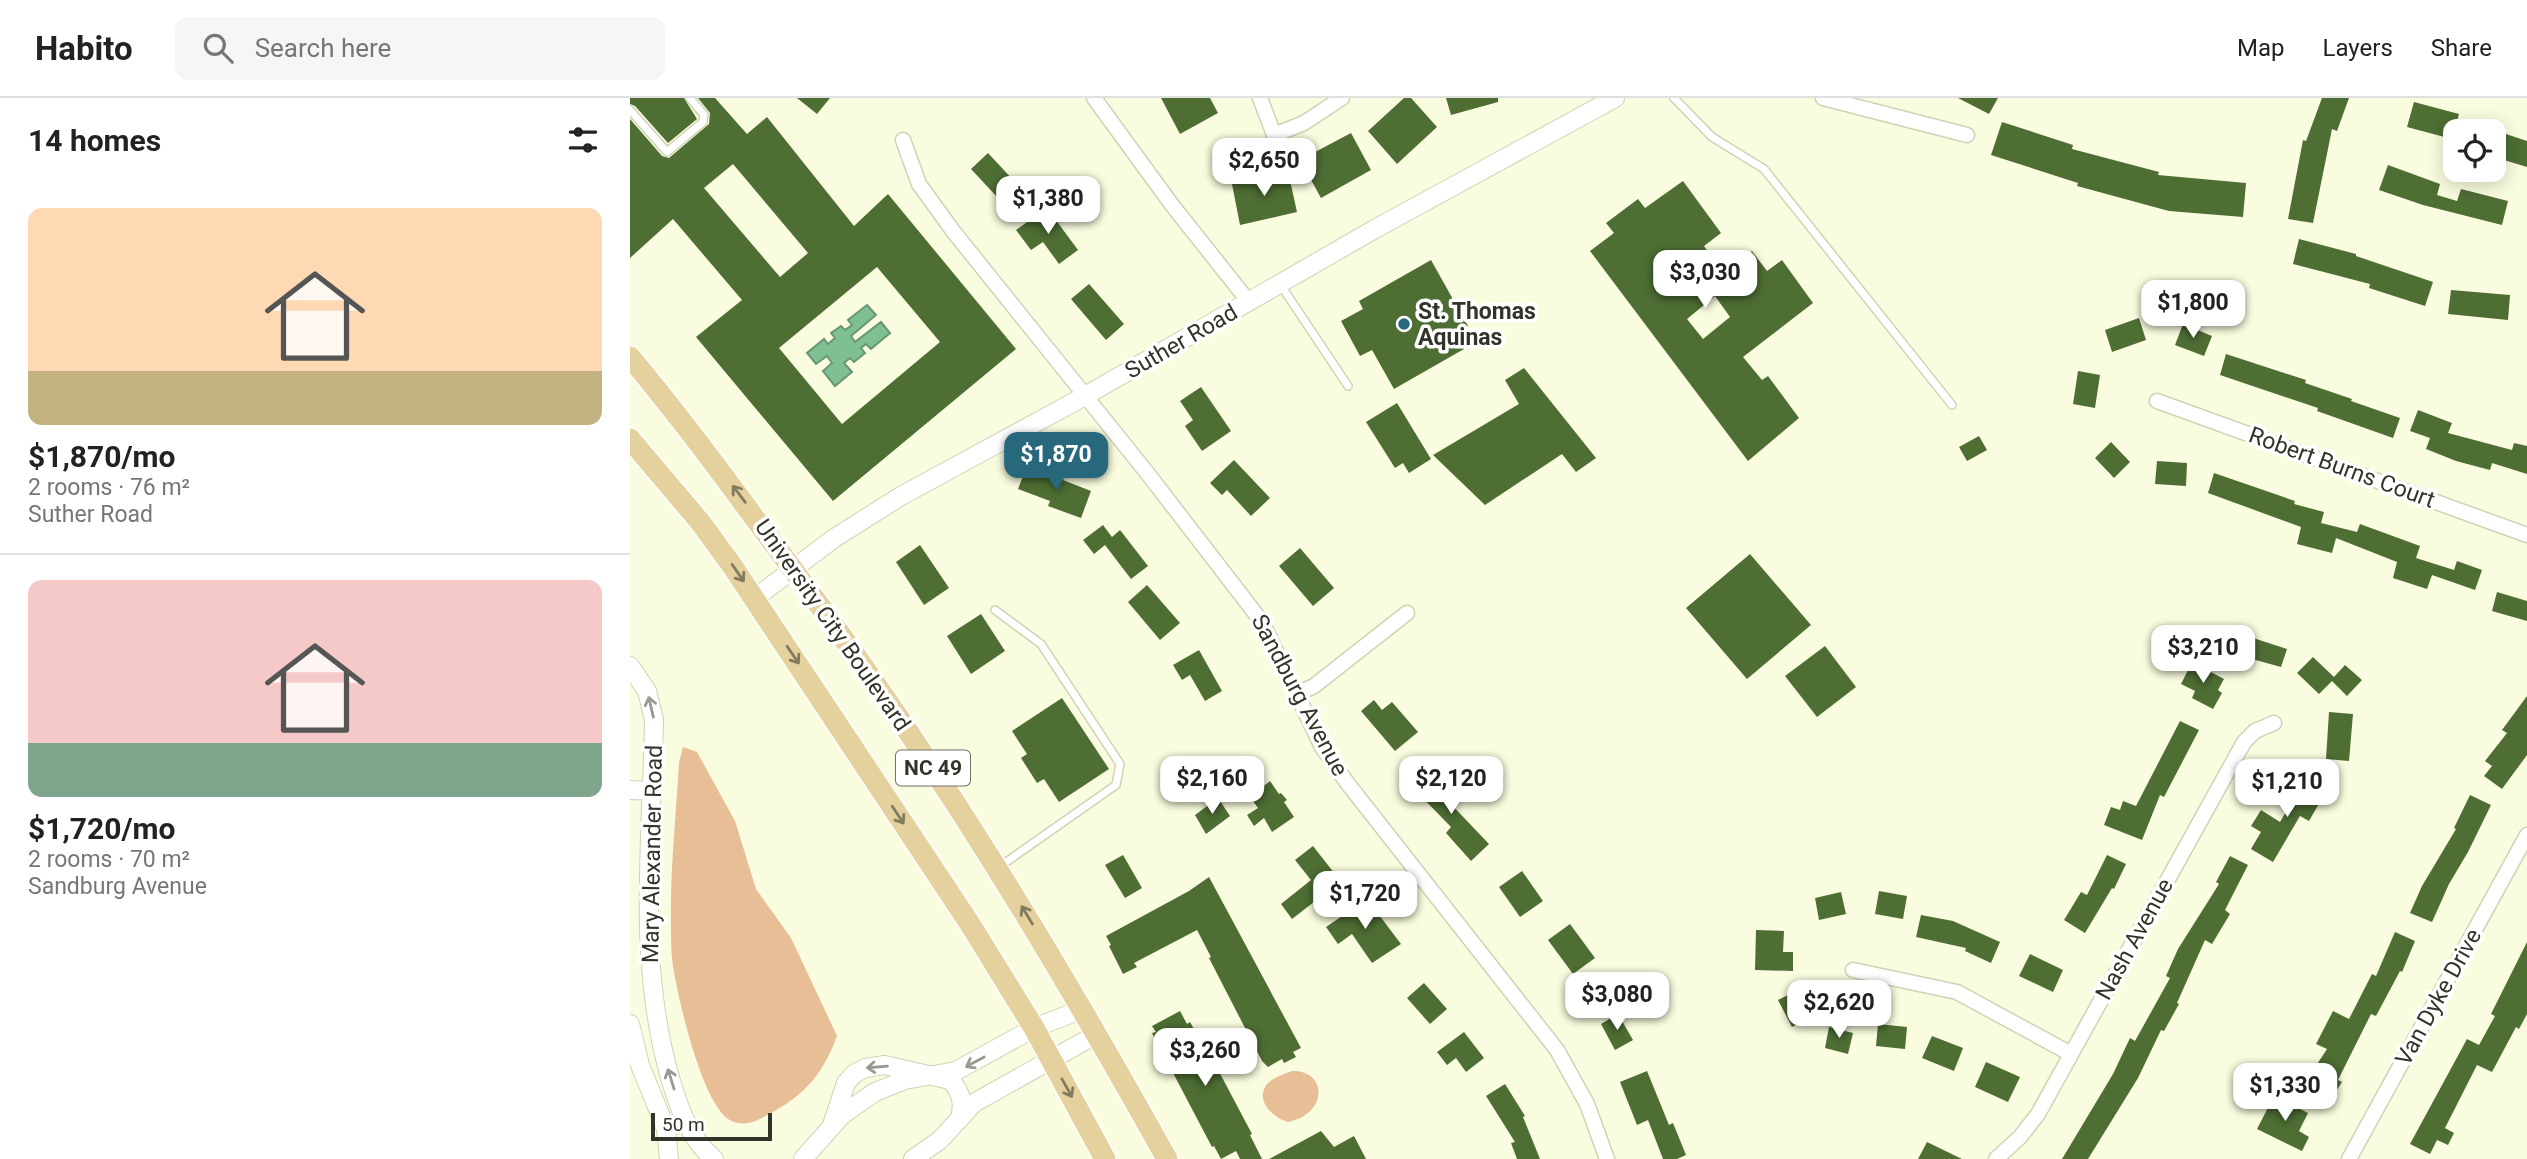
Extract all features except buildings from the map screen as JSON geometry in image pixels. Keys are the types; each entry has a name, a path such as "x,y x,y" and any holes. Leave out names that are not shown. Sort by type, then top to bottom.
{"main road":[{"name":"University City Boulevard","path":"630,357 678,414 821,604 905,725 999,868 1083,1009 1167,1159"},
{"name":"NC 49","path":"630,439 701,523 755,598 970,924 1034,1028 1105,1159"}],"street":[{"path":"1094,98 1172,205 1249,302"},
{"path":"1260,98 1275,135 1304,123 1322,103 1342,98"},
{"name":"Suther Road","path":"755,598 833,539 901,496 1280,284 1441,199 1615,98"},
{"path":"1823,98 1967,135"},
{"name":"Sandburg Avenue","path":"902,140 919,184 953,231 1248,602 1278,651 1322,747 1348,784 1557,1050 1587,1104 1607,1159"},
{"name":"Robert Burns Court","path":"2157,401 2527,535"},
{"path":"1297,694 1314,686 1407,613"},
{"name":"Mary Alexander Road","path":"630,666 647,691 653,713 648,927 655,1010 666,1064 683,1117 700,1146 714,1159"},
{"name":"Nash Avenue","path":"1996,1159 2020,1137 2038,1114 2244,742 2255,731 2274,723"},
{"path":"630,790 652,791"},
{"name":"Van Dyke Drive","path":"2349,1159 2527,835"},
{"path":"1853,970 1957,992 2071,1054"},
{"path":"803,1159 850,1108 875,1092 905,1080 951,1073 1034,1028 1083,1009"},
{"path":"630,1024 640,1065 666,1129 669,1159"},
{"path":"913,1159 940,1140 974,1102 1097,1034"},
{"path":"829,1130 850,1077 859,1070 872,1066 884,1065 947,1078 957,1087 962,1103 960,1118"}],"lane":[{"path":"630,110 667,152 703,122 704,115 690,98"},
{"path":"1674,98 1712,136 1764,169 1952,405"},
{"path":"1280,284 1348,386"},
{"path":"995,610 1041,644 1120,764 1116,785 999,868"}],"shaded area":[{"path":"867,305 876,315 851,336 855,342 881,322 890,333 871,349 866,344 861,348 865,353 854,362 850,358 844,363 852,372 835,386 823,371 832,363 827,356 816,364 807,353 824,339 828,344 835,338 831,333 841,326 845,330 852,325 848,320"},
{"path":"683,747 697,752 735,821 756,889 791,938 837,1036 819,1073 802,1091 781,1107 748,1123 734,1122 723,1114 703,1079 681,1007 674,972 671,884 679,763"},
{"path":"1292,1071 1312,1077 1318,1093 1311,1111 1288,1122 1267,1108 1263,1097 1267,1084"}],"place":[{"name":"St. Thomas Aquinas","path":"1404,324"}]}
